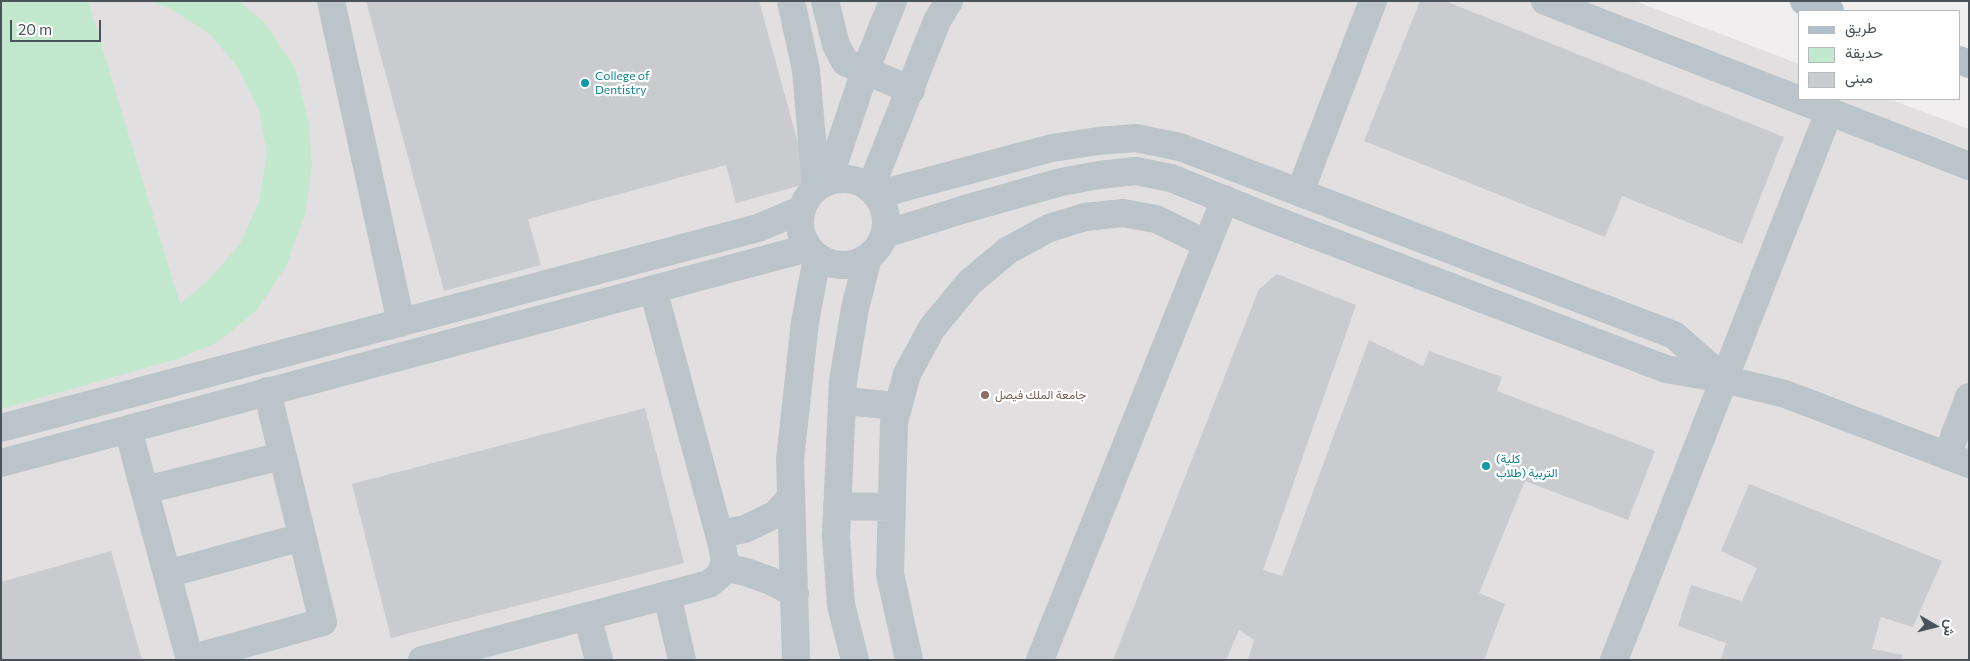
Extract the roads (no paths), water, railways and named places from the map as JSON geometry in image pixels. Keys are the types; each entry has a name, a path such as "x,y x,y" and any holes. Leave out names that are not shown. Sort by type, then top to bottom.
{"main road":[{"path":"1804,1 1827,10"}],"street":[{"path":"331,1 401,323"},
{"path":"791,1 806,70 822,184"},
{"path":"825,1 836,45 845,62 911,90"},
{"path":"822,184 892,1"},
{"path":"873,192 937,21 949,1"},
{"path":"1300,192 1373,1"},
{"path":"1545,1 1798,100"},
{"path":"1798,100 1969,166"},
{"path":"1614,660 1829,112"},
{"path":"873,192 1052,148 1098,141 1136,138 1180,146 1674,335 1724,379"},
{"path":"885,234 1061,182 1136,171 1171,178 1666,369 1724,379 1785,394 1958,460 1969,396"},
{"path":"843,178 855,180 873,192 884,208 887,222 885,234 878,248 868,257 857,263 843,265 831,264 812,253 801,237 799,222 801,210 807,197 822,184 843,178"},
{"path":"1040,660 1224,199"},
{"path":"1,428 758,228 801,210"},
{"path":"909,660 890,574 894,422 907,374 932,328 969,283 1007,251 1042,232 1084,217 1124,213 1156,219 1207,244"},
{"path":"1,463 653,289 812,253"},
{"path":"796,660 790,460 812,253"},
{"path":"855,660 841,606 836,536 843,381 854,308 868,257"},
{"path":"424,659 510,649 587,616 708,584 720,576 725,562 720,534 653,289"},
{"path":"128,429 190,659 322,622 266,391"},
{"path":"842,401 898,406"},
{"path":"145,490 282,456"},
{"path":"720,534 745,529 776,514 791,497"},
{"path":"837,506 891,507"},
{"path":"167,574 302,537"},
{"path":"723,568 746,572 771,581 795,594"},
{"path":"666,595 682,660"},
{"path":"587,616 599,660"}],"place":[{"name":"College of Dentistry","path":"585,83"},
{"name":"جامعة الملك فيصل","path":"985,395"},
{"name":"(كلية التربية (طلاب","path":"1486,466"}]}
